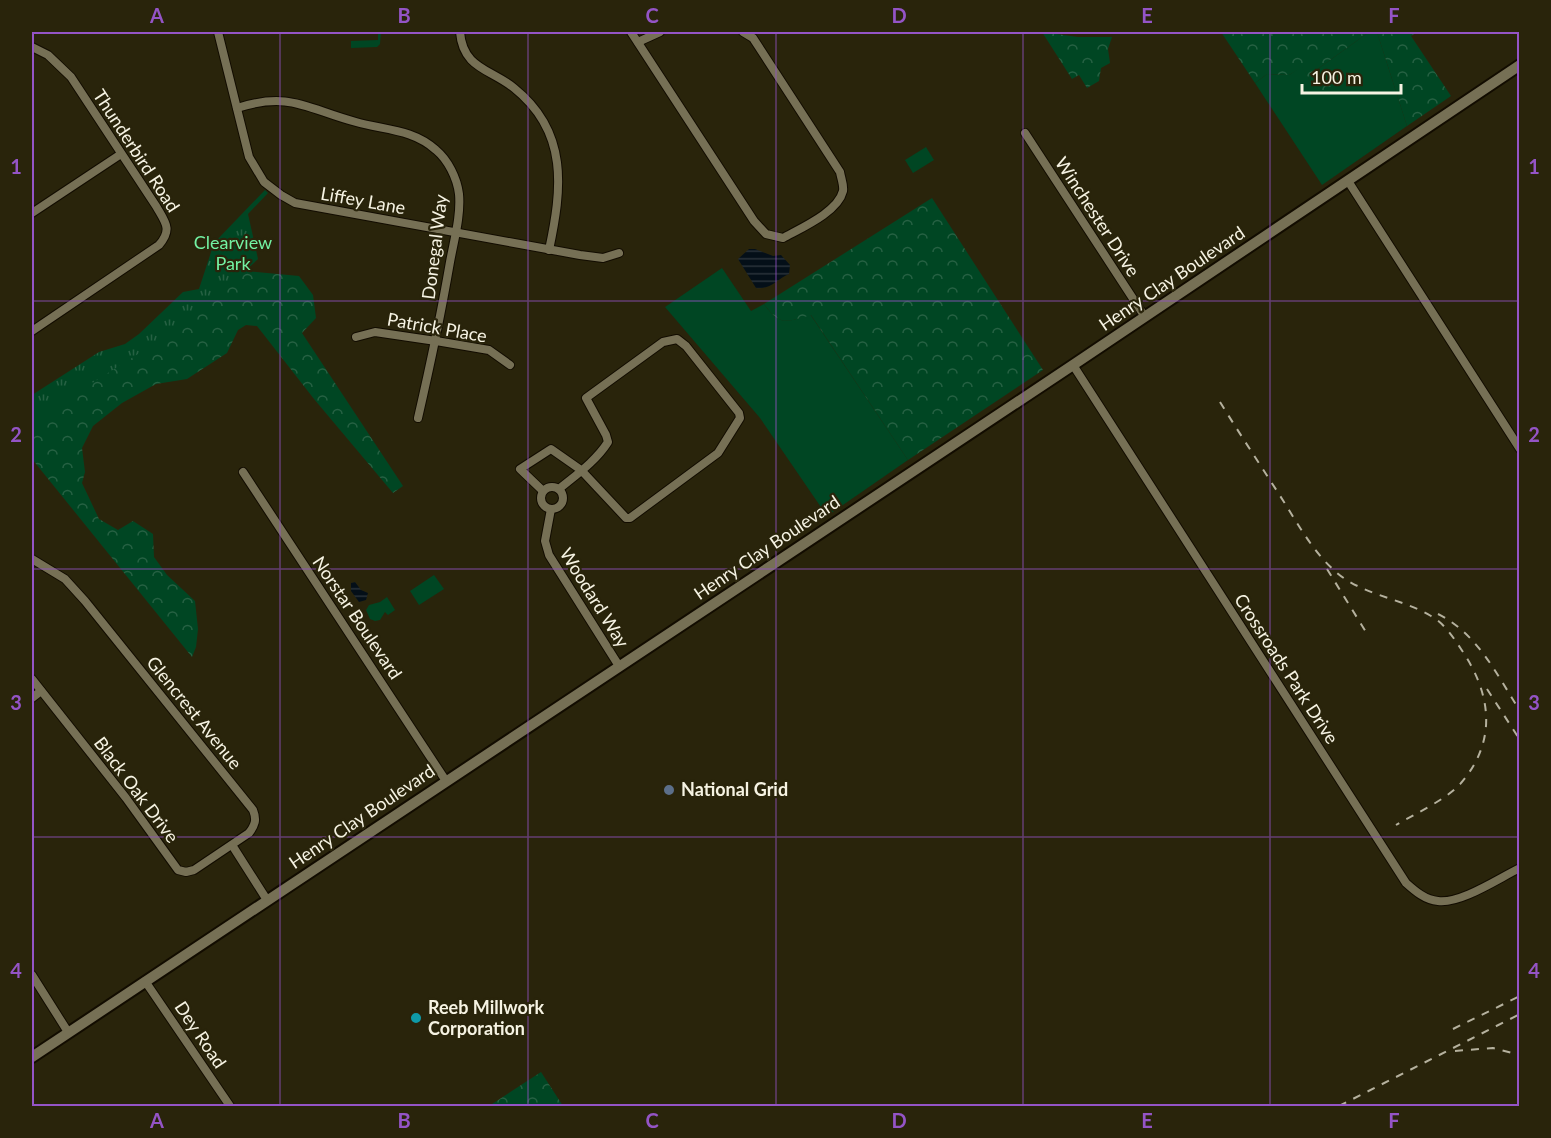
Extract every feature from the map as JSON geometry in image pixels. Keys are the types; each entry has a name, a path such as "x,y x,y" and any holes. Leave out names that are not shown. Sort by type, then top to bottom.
{"main road":[{"name":"Henry Clay Boulevard","path":"32,1057 1520,65"}],"street":[{"name":"Liffey Lane","path":"218,32 249,157 264,182 288,199 302,206 549,250 603,258 619,253"},
{"path":"460,32 464,50 471,60 513,87 527,99 545,126 555,151 560,184 557,213 549,250"},
{"path":"631,32 754,221 766,234 783,238 827,213 840,199 844,189 840,172 753,38 742,32"},
{"path":"638,42 660,32"},
{"name":"Thunderbird Road","path":"32,47 48,55 71,77 166,225 168,232 159,246 32,330"},
{"name":"Donegal Way","path":"237,108 271,99 290,101 363,124 409,133 425,141 446,161 454,177 459,201 436,341 418,418"},
{"name":"Winchester Drive","path":"1025,133 1145,317"},
{"path":"32,212 121,154"},
{"path":"1348,181 1520,449"},
{"name":"Patrick Place","path":"356,337 375,332 489,350 510,365"},
{"name":"Woodard Way","path":"581,470 559,489 563,495 562,504 551,509 542,502 543,491 520,469 551,449 581,470 626,518 630,518 718,453 740,418 739,413 686,346 677,339 663,342 586,398 608,442 602,452 581,470"},
{"name":"Crossroads Park Drive","path":"1073,365 1406,883 1427,898 1450,901 1520,868"},
{"name":"Norstar Boulevard","path":"243,472 446,781"},
{"path":"543,491 552,487 559,489"},
{"name":"Woodard Way","path":"551,509 546,526 547,552 619,666"},
{"name":"Glencrest Avenue","path":"32,559 65,579 85,601 253,810 256,817 254,826 249,833 232,845"},
{"name":"Black Oak Drive","path":"32,679 126,798 178,870 186,872 194,870 232,845"},
{"path":"32,698 41,692"},
{"path":"232,845 267,900"},
{"path":"32,975 68,1032"},
{"name":"Dey Road","path":"145,981 230,1107"}],"green space":[{"path":"378,32 381,32 380,44 377,47 351,48 351,41 378,40"},
{"path":"1042,32 1078,37 1112,37 1108,49 1110,63 1101,68 1099,81 1087,88 1079,75 1072,79"},
{"path":"1221,32 1369,32 1319,68 1331,86 1320,94 1302,67 1289,75 1267,74 1255,83"},
{"path":"1369,32 1377,32 1407,126 1322,185 1255,83 1267,74 1289,75 1302,66 1314,88 1319,68"},
{"path":"1377,32 1417,32 1411,36 1451,96 1407,126"},
{"path":"926,147 934,160 913,173 905,160"},
{"name":"Clearview Park","path":"265,190 268,193 248,214 258,259 226,289 157,342 32,421 32,395 99,352 125,344 139,334 183,292 199,289 214,243"},
{"path":"932,198 1043,370 908,460 811,315 784,321 775,316 764,304"},
{"path":"722,268 751,311 764,304 775,316 784,321 810,314 908,460 827,516 760,418 665,307"},
{"path":"245,271 299,276 313,295 316,318 302,333 403,486 393,493 314,399 257,326 246,325 238,330 227,353 187,379 156,384 122,403 93,426 82,448 85,472 82,483 99,519 118,530 133,521 153,534 154,557 167,575 195,601 198,629 196,647 192,657 32,459 32,416"},
{"path":"434,575 444,589 419,605 410,591"},
{"path":"387,597 395,610 388,615 385,612 380,620 370,619 366,610 369,605"},
{"path":"541,1072 563,1106 489,1106"}],"shaded area":[{"path":"749,249 773,256 781,255 790,265 789,274 770,286 756,288 738,259"},
{"path":"355,582 361,590 368,593 366,600 359,602 351,591 351,583"}],"railway":[{"path":"1220,402 1301,530 1328,565 1346,580 1419,610 1440,622 1458,644 1479,682 1484,699 1485,733 1481,750 1473,767 1455,789 1396,825"},
{"path":"1327,569 1366,632"},
{"path":"1438,614 1452,622 1475,644 1520,711"},
{"path":"1487,689 1520,740"},
{"path":"1453,1029 1520,996"},
{"path":"1339,1106 1520,1014"},
{"path":"1455,1051 1493,1048 1520,1055"}],"place":[{"name":"National Grid","path":"669,790"},
{"name":"Reeb Millwork Corporation","path":"416,1018"}]}
